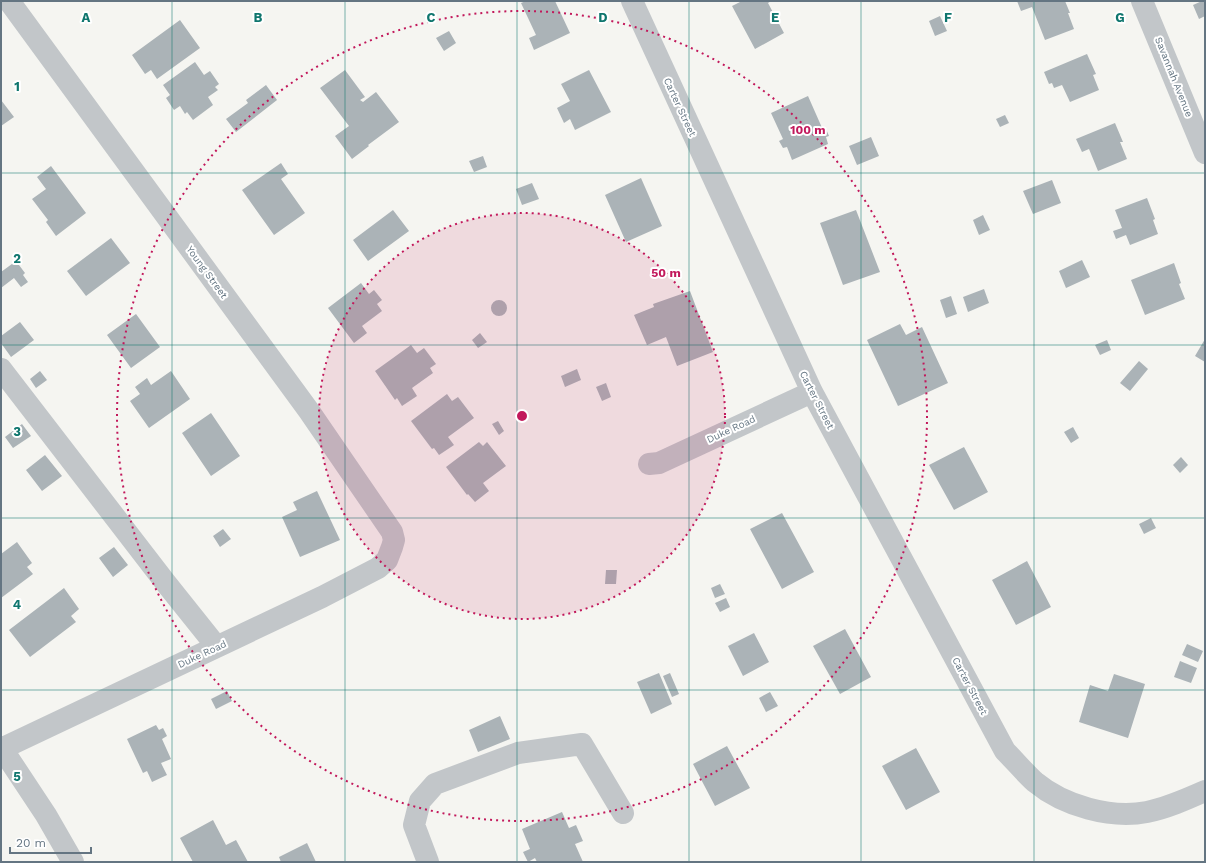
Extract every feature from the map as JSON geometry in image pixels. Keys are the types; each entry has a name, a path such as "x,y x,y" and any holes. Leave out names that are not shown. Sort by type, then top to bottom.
{"street":[{"name":"Young Street","path":"9,1 309,411 392,532 394,540 392,547"},
{"name":"Carter Street","path":"632,1 812,392 1006,751 1035,781 1048,791 1090,809 1117,814 1147,812 1185,800 1205,791"},
{"name":"Savannah Avenue","path":"1142,1 1205,153"},
{"path":"1,369 217,647"},
{"name":"Duke Road","path":"649,464 659,463 812,392"},
{"name":"Duke Road","path":"1,748 322,597 378,568 387,560 392,547"},
{"path":"428,862 414,825 420,801 435,784 518,753 582,744 623,813"},
{"path":"1,748 46,815 73,862"}],"building":[{"path":"526,1 555,1 570,33 534,50 529,38 536,35 521,3"},
{"path":"742,1 771,1 768,3 784,33 755,49 732,6"},
{"path":"1017,1 1065,1 1074,29 1045,40 1032,7 1021,11"},
{"path":"1205,1 1205,16 1199,19 1193,5"},
{"path":"940,16 947,31 935,36 929,21"},
{"path":"180,20 200,48 157,79 151,70 145,74 132,55"},
{"path":"449,31 456,43 444,51 436,38"},
{"path":"1087,54 1096,74 1093,75 1099,90 1070,102 1062,85 1054,88 1052,83 1049,84 1044,72"},
{"path":"195,62 204,75 210,71 219,84 215,87 218,90 208,97 213,105 193,120 187,112 185,114 180,106 174,110 166,98 170,95 163,85"},
{"path":"345,70 365,97 360,100 363,102 376,92 399,122 352,159 335,136 349,126 320,88"},
{"path":"589,70 611,112 575,130 570,119 564,123 557,108 570,101 561,84"},
{"path":"266,85 277,100 236,132 226,119 248,103 246,100"},
{"path":"808,96 823,130 826,129 829,136 826,137 828,144 792,160 787,147 783,148 779,141 783,139 771,113"},
{"path":"1,100 14,117 1,126"},
{"path":"1005,115 1009,123 1000,127 996,119"},
{"path":"1115,123 1123,142 1120,142 1127,159 1098,171 1089,149 1082,152 1076,139"},
{"path":"871,137 879,156 857,165 849,146"},
{"path":"483,156 487,167 474,172 469,161"},
{"path":"281,163 288,174 281,179 305,213 274,235 242,190"},
{"path":"51,166 86,213 56,236 46,222 48,220 32,199 46,189 37,177"},
{"path":"641,178 662,226 626,242 605,195"},
{"path":"1052,180 1061,203 1033,214 1023,191"},
{"path":"532,183 539,199 522,205 516,189"},
{"path":"1147,198 1155,219 1153,220 1158,234 1130,245 1126,235 1116,239 1113,231 1122,228 1115,210"},
{"path":"393,210 409,231 368,261 353,240"},
{"path":"856,210 880,272 843,285 820,223"},
{"path":"983,215 990,230 979,235 973,220"},
{"path":"111,238 130,263 86,296 67,271"},
{"path":"1082,260 1090,277 1066,288 1059,271"},
{"path":"16,261 25,273 23,275 28,282 21,287 14,278 1,288 1,272"},
{"path":"1174,263 1181,283 1179,284 1185,299 1145,315 1131,280"},
{"path":"361,283 369,294 374,290 382,300 377,304 382,311 362,326 367,333 354,343 328,308"},
{"path":"984,289 989,303 968,312 963,297"},
{"path":"690,291 713,352 677,366 666,337 647,345 634,315 654,307 653,304"},
{"path":"951,296 957,314 946,318 940,300"},
{"path":"496,300 502,300 507,305 505,314 502,316 496,316 491,311 491,305"},
{"path":"136,314 160,347 131,368 107,335"},
{"path":"20,322 34,340 11,357 1,343 1,336"},
{"path":"900,324 906,335 922,327 948,383 898,406 867,340"},
{"path":"480,333 487,342 478,348 472,340"},
{"path":"1205,339 1205,362 1195,356"},
{"path":"1107,340 1111,350 1100,355 1095,345"},
{"path":"411,345 417,353 424,348 436,364 430,368 433,373 412,388 417,396 402,406 397,398 395,400 375,371"},
{"path":"1139,361 1148,369 1130,391 1120,383"},
{"path":"577,369 581,380 565,387 561,376"},
{"path":"40,371 47,380 36,388 30,379"},
{"path":"171,371 190,399 149,428 130,401 140,394 135,387 147,378 151,385"},
{"path":"606,383 611,397 602,401 596,387"},
{"path":"447,394 452,401 458,397 474,418 448,437 454,445 439,455 434,448 432,449 411,421"},
{"path":"211,413 240,456 211,476 182,433"},
{"path":"498,421 504,431 499,435 492,424"},
{"path":"22,424 31,436 13,448 5,437"},
{"path":"1073,427 1079,438 1071,443 1064,432"},
{"path":"479,442 483,446 487,442 506,466 483,483 489,491 475,502 468,494 467,495 446,467"},
{"path":"964,447 988,492 954,510 929,465"},
{"path":"45,455 62,476 42,491 26,470"},
{"path":"1181,457 1188,465 1180,473 1173,465"},
{"path":"317,491 340,540 300,557 282,517 297,510 293,502"},
{"path":"782,513 814,572 782,589 750,529"},
{"path":"1151,518 1156,528 1144,534 1139,524"},
{"path":"223,529 231,539 220,547 213,536"},
{"path":"17,542 32,563 27,567 33,574 1,598 1,554"},
{"path":"114,547 128,565 113,577 99,558"},
{"path":"1027,561 1051,607 1016,625 992,580"},
{"path":"606,570 617,570 616,584 605,584"},
{"path":"720,584 725,594 715,598 711,588"},
{"path":"64,588 79,609 71,616 76,622 30,657 9,630"},
{"path":"726,598 730,607 720,612 715,603"},
{"path":"845,629 871,677 840,694 813,646"},
{"path":"754,633 769,662 743,676 728,646"},
{"path":"1187,644 1203,651 1198,662 1182,655"},
{"path":"1180,661 1197,668 1191,683 1174,677"},
{"path":"659,673 672,704 651,714 637,682"},
{"path":"670,673 679,694 672,697 663,676"},
{"path":"1114,674 1145,684 1128,738 1079,722 1090,685 1108,691"},
{"path":"227,691 232,701 216,709 211,699"},
{"path":"770,692 778,706 766,712 759,698"},
{"path":"500,716 510,739 478,752 469,730"},
{"path":"156,725 159,730 163,728 167,736 162,739 171,759 161,763 167,775 152,782 147,771 143,773 127,739"},
{"path":"727,746 750,788 715,806 693,764"},
{"path":"916,748 940,792 906,810 882,766"},
{"path":"562,812 569,828 576,825 583,841 575,844 583,862 537,862 535,858 528,862 523,852 530,849 522,829"},
{"path":"213,820 226,845 236,840 248,862 193,862 180,838"},
{"path":"307,843 316,862 281,862 279,857"}]}
